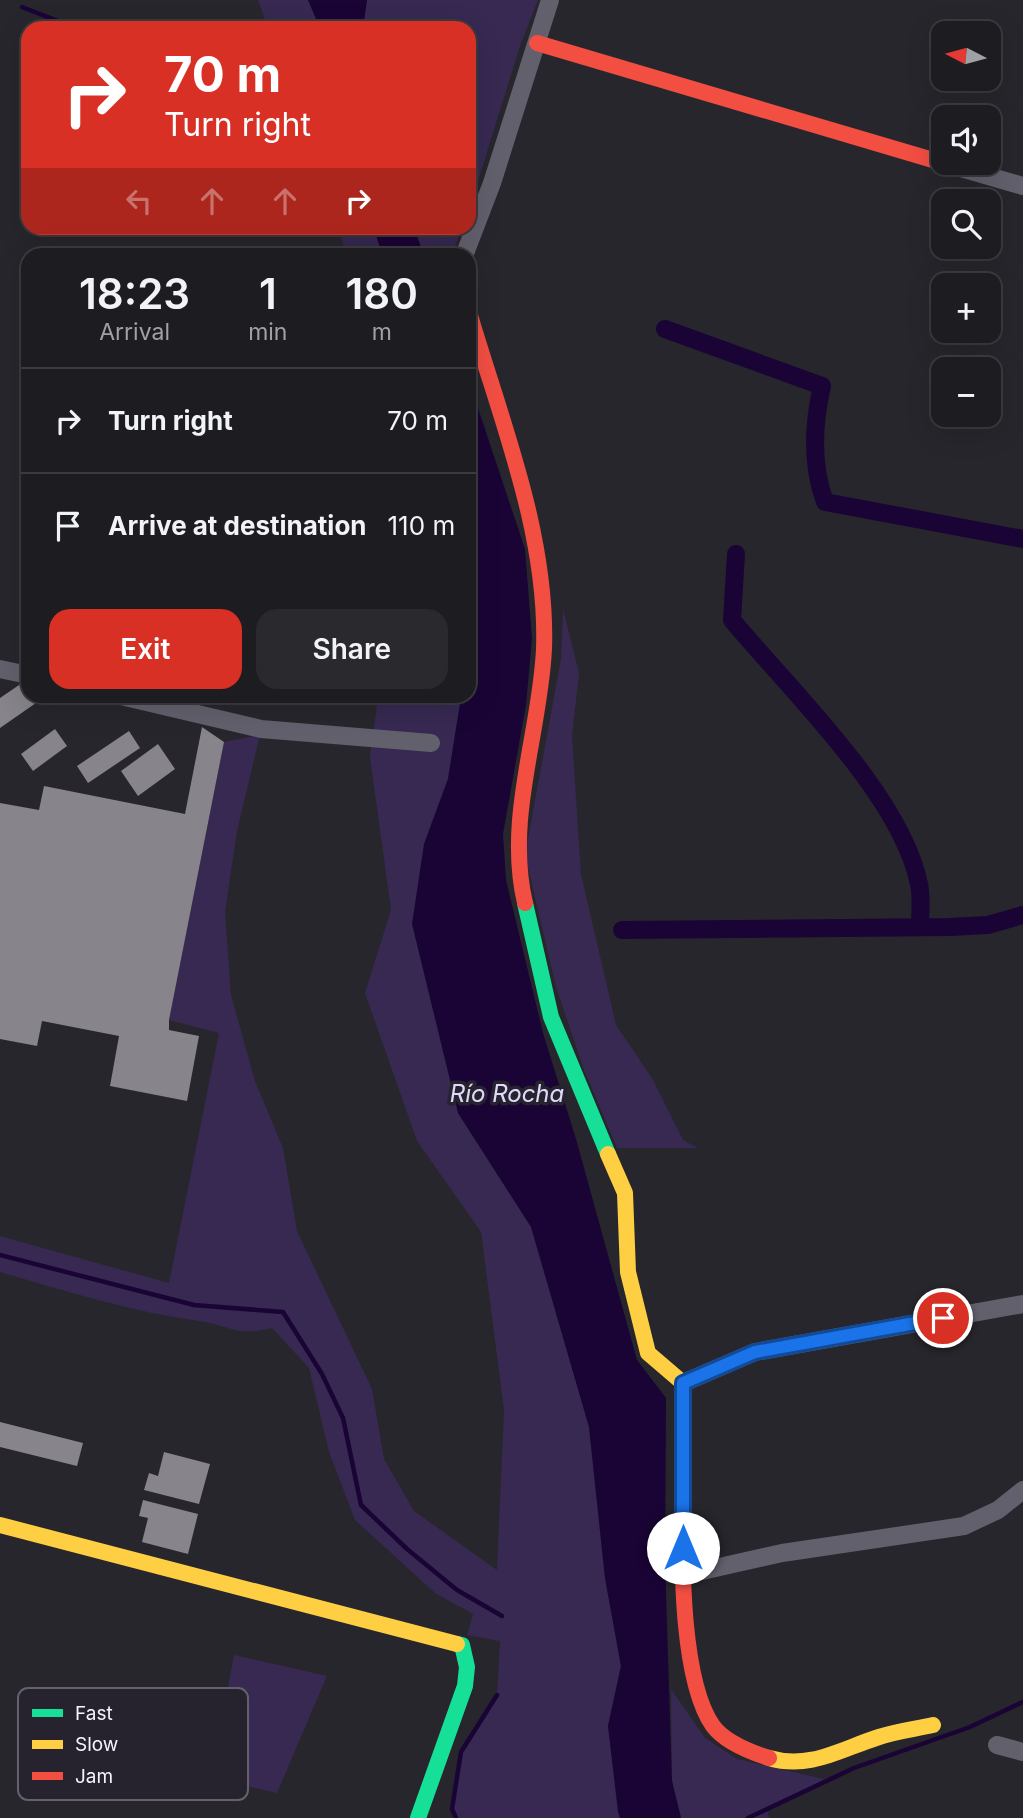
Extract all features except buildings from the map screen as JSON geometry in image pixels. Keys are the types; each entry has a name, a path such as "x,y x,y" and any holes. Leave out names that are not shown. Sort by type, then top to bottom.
{"street":[{"path":"476,225 492,183 550,0"},
{"path":"537,43 931,159"},
{"path":"985,175 1023,186"},
{"path":"476,336 536,537 544,648 535,729 520,812 517,869 551,1017 625,1193 628,1272 648,1353 683,1383 684,1575 694,1688 712,1726 748,1750 787,1762 828,1756 879,1737 933,1725"},
{"path":"0,668 21,673"},
{"path":"151,703 261,729 430,743"},
{"path":"683,1383 755,1352 1023,1304"},
{"path":"684,1575 782,1553 964,1526 998,1510 1023,1490"},
{"path":"0,1525 462,1645 467,1667 465,1686 418,1818"},
{"path":"997,1745 1023,1752"}],"shaded area":[{"path":"258,0 308,0 317,21 266,21"},
{"path":"367,0 538,0 520,46 476,187 476,21 364,21"},
{"path":"341,235 376,235 380,248 344,248"},
{"path":"417,235 459,235 454,248 421,248"},
{"path":"563,609 579,673 572,737 581,874 616,1025 652,1078 683,1140 698,1148 617,1148 584,1070 556,987 525,855 561,659"},
{"path":"377,703 460,703 448,779 424,844 458,1113 531,1227 589,1427 605,1578 621,1666 608,1726 620,1818 456,1818 452,1809 461,1752 497,1695 500,1641 467,1635 473,1614 435,1593 355,1520 329,1452 309,1368 272,1328 234,1330 99,1300 0,1272 0,1236 169,1283 219,1033 169,1020 224,742 260,735 237,831 225,912 231,995 255,1081 283,1148 297,1231 372,1389 384,1459 414,1511 497,1570 504,1410 481,1232 417,1141 365,993 391,910 370,757"},
{"path":"234,1655 327,1676 277,1793 248,1786 248,1688 228,1688"},
{"path":"671,1689 705,1738 737,1759 828,1780 767,1809 769,1818 681,1818 672,1781"}],"water":[{"path":"308,0 367,0 364,21 317,21"},
{"path":"376,235 417,235 421,248 380,248"},
{"name":"Río Rocha","path":"476,402 525,549 532,639 526,705 503,834 506,880 543,1033 576,1139 637,1360 666,1398 665,1562 672,1781 681,1818 620,1818 618,1812 608,1726 621,1666 605,1578 589,1427 531,1227 458,1113 412,924 424,844 448,779 460,703 476,703"}],"waterway":[{"path":"22,7 58,21"},
{"path":"665,329 822,386 815,444 817,473 825,502 1023,539"},
{"path":"736,554 732,620 840,745 890,815 908,850 919,884 920,927"},
{"path":"622,930 950,927 988,925 1023,915"},
{"path":"0,1255 194,1305 283,1312 322,1374 343,1418 361,1505 407,1549 457,1590 502,1616"},
{"path":"456,1818 452,1809 461,1752 497,1695"},
{"path":"748,1818 854,1768 970,1727 1023,1702"}],"traffic: fast":[{"path":"525,903 551,1017 608,1154"},
{"path":"418,1818 465,1686 467,1667 462,1645 457,1644"}],"traffic: slow":[{"path":"608,1154 625,1193 628,1272 648,1353 683,1383 682,1497"},
{"path":"0,1525 457,1644"},
{"path":"769,1758 784,1761 812,1760 886,1735 933,1725"}],"traffic: jam":[{"path":"537,43 931,159"},
{"path":"476,334 520,478 538,563 543,606 544,649 541,681 521,808 519,839 525,903"},
{"path":"682,1497 685,1616 694,1679 702,1705 713,1726 724,1737 769,1758"}],"route":[{"path":"683,1548 683,1383 755,1352 943,1318"}]}
